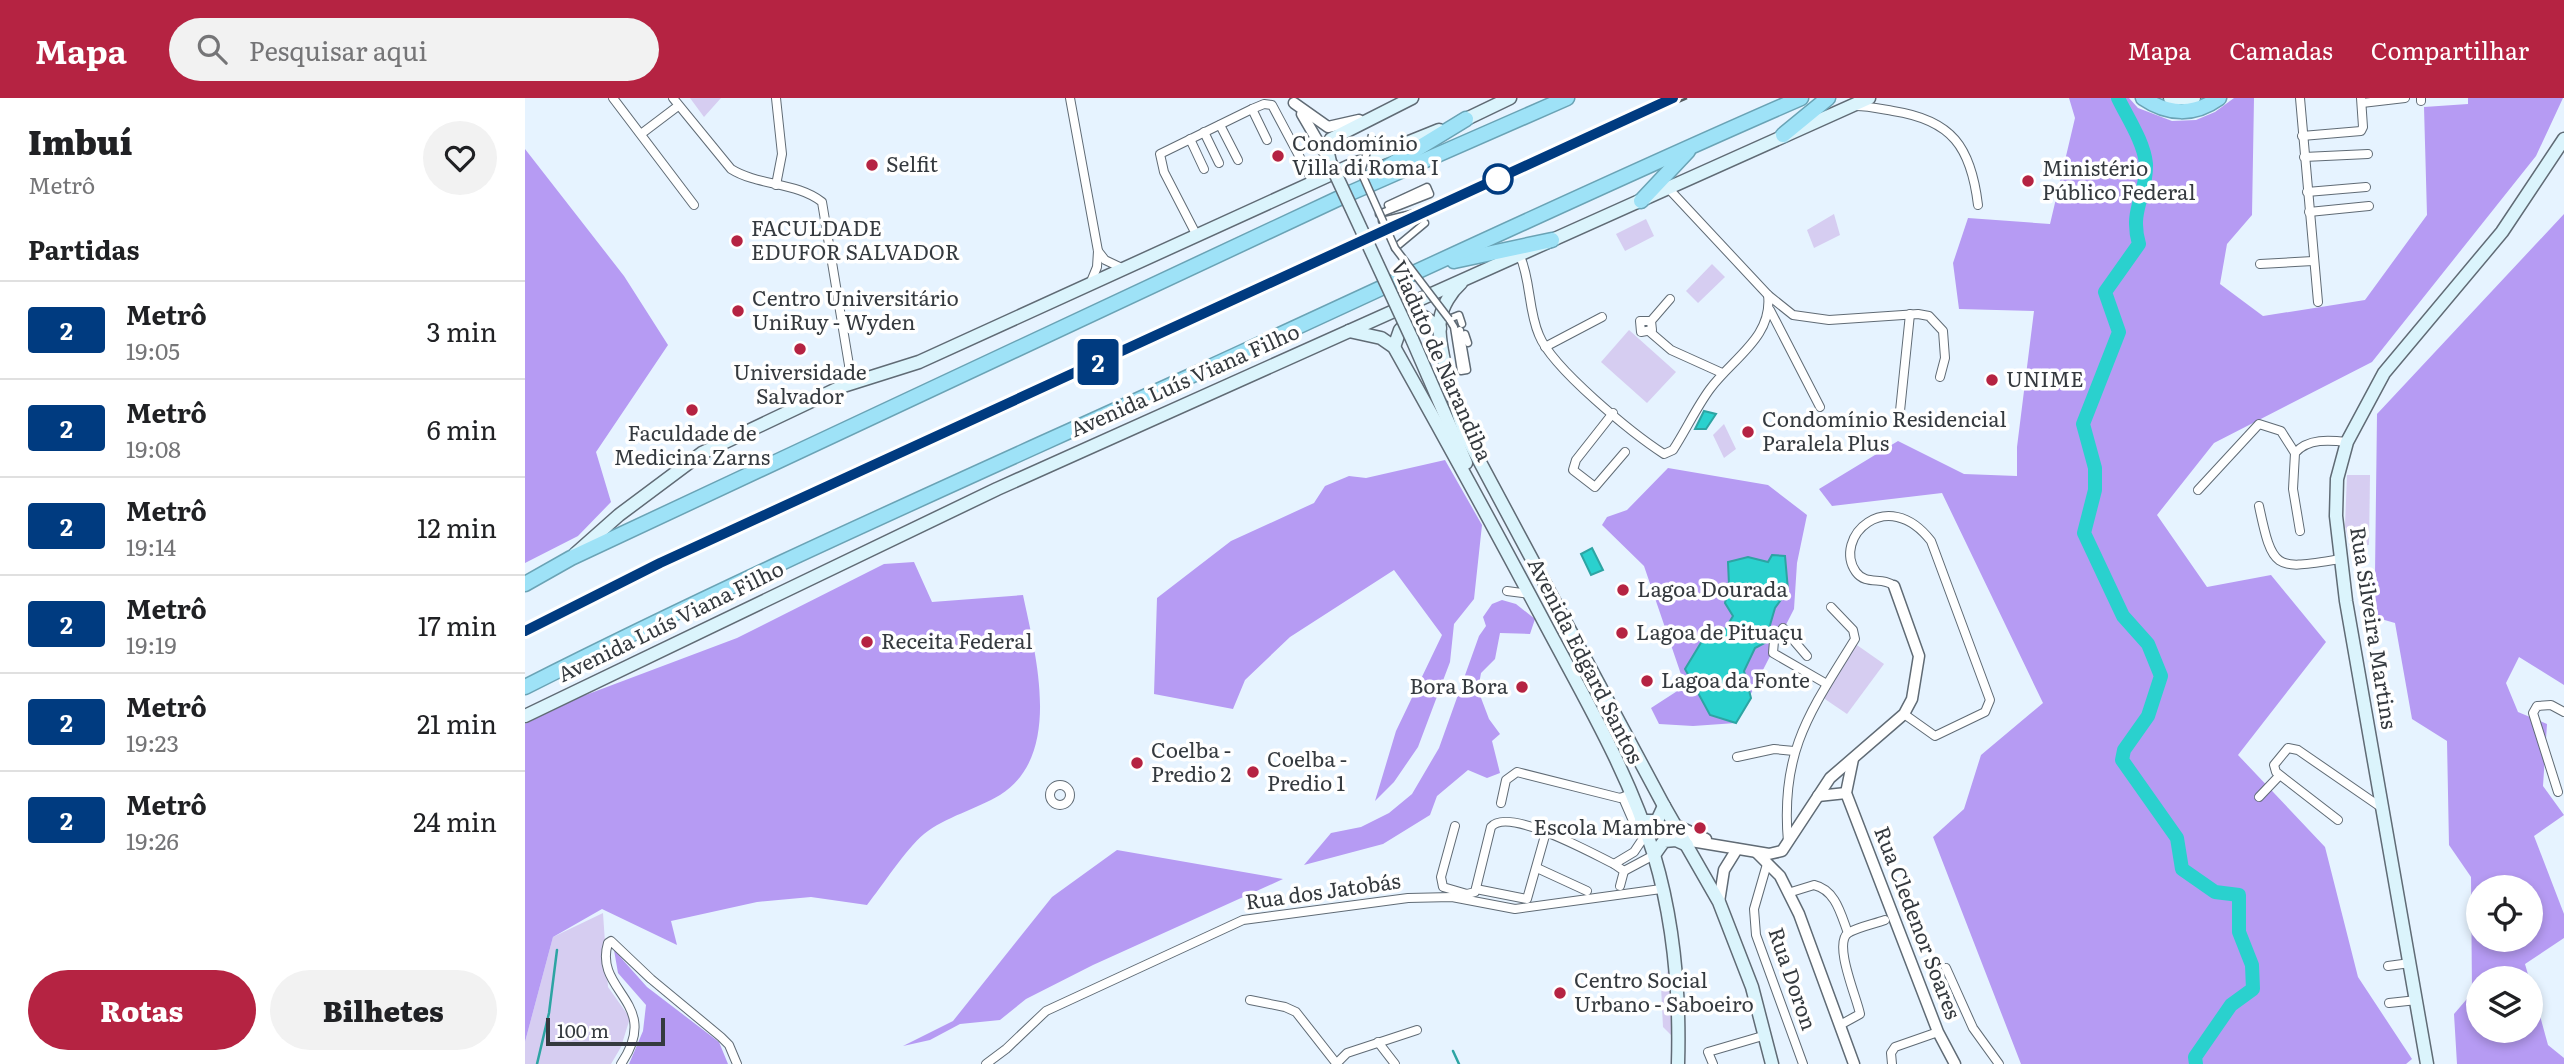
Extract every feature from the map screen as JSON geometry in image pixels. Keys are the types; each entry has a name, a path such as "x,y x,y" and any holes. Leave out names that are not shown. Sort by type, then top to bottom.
{"highway":[{"path":"525,584 571,558 1348,194 1567,98"},
{"name":"Avenida Luís Viana Filho","path":"525,687 721,590 1801,98"},
{"path":"1783,135 1828,98"},
{"path":"2143,98 2199,109 2219,98"},
{"path":"1348,194 1403,155 1466,119"},
{"path":"1641,201 1696,144"},
{"path":"1435,264 1552,240"}],"main road":[{"path":"1328,160 1331,139 1412,98"},
{"path":"571,558 619,515 692,459 843,386 930,357 1313,182 1510,98"},
{"name":"Avenida Luís Viana Filho","path":"525,716 997,489 1869,98"},
{"path":"2173,105 2194,98"},
{"name":"Rua Silveira Martins","path":"2427,1064 2341,559 2336,494 2347,442 2384,373 2502,232 2564,139"},
{"name":"Viaduto de Narandiba","path":"1328,160 1446,411 1483,506"},
{"path":"1349,331 1381,338 1394,347 1400,330 1411,318 1424,317 1444,324 1444,306 1464,280"},
{"name":"Avenida Edgard Santos","path":"1444,324 1454,401 1466,436 1664,806 1719,902 1752,987 1772,1064"},
{"name":"Avenida Edgard Santos","path":"1394,347 1592,710 1627,796 1644,827 1654,855 1679,995 1678,1064"},
{"path":"1644,827 1657,821 1664,806"},
{"path":"1644,827 1686,843"},
{"path":"1654,855 1664,841 1686,843"}],"street":[{"path":"613,98 694,205"},
{"path":"776,98 782,154 776,185"},
{"path":"1070,98 1098,251 1097,267 1089,285"},
{"path":"2300,98 2318,302"},
{"path":"2302,136 2361,131 2362,101 2405,98"},
{"path":"1292,100 1318,122 1334,128 1382,113"},
{"path":"1292,100 1328,160"},
{"path":"641,134 676,102 731,169 742,175 814,196 824,205 849,365 849,376 843,386"},
{"path":"1197,236 1159,158 1164,150 1252,109 1264,104 1272,105 1313,182"},
{"path":"1849,106 1915,114 1939,124 1962,149 1975,184 1978,205"},
{"path":"1252,109 1267,140"},
{"path":"1220,125 1238,160"},
{"path":"1204,132 1219,163"},
{"path":"1372,135 1361,172 1395,248 1444,324 1454,327 1461,371 1467,370 1460,330 1462,357"},
{"path":"1190,139 1204,169"},
{"path":"2304,157 2368,154"},
{"path":"1381,218 1430,194 1427,187 1388,205 1389,207 1426,193 1389,206"},
{"path":"2307,192 2366,187"},
{"path":"1668,188 1769,295 1793,315 1829,320 1910,314 1929,316 1943,331 1945,358 1940,377"},
{"path":"2309,212 2369,206"},
{"path":"1381,218 1420,212"},
{"path":"1395,248 1425,223"},
{"path":"1098,251 1105,260 1123,269"},
{"path":"1520,256 1534,321 1545,347 1613,413 1661,452 1668,453 1673,450 1723,373 1758,338 1770,310"},
{"path":"2260,264 2313,261"},
{"path":"1769,295 1770,310 1820,407"},
{"path":"1650,332 1651,321 1670,299"},
{"path":"1900,411 1910,314"},
{"path":"1444,324 1459,315 1462,324"},
{"path":"1545,347 1602,317"},
{"path":"1651,321 1645,319 1639,325 1641,332 1650,332 1671,350 1723,373"},
{"path":"1465,334 1468,343"},
{"path":"849,365 867,378"},
{"path":"1613,413 1576,460 1573,470 1595,487 1625,452"},
{"path":"2198,490 2259,424 2281,431 2295,453 2293,489 2301,531"},
{"path":"2295,453 2306,444 2321,441 2347,442"},
{"path":"2259,506 2272,555 2279,563 2297,566 2341,559"},
{"path":"1686,843 1769,855 1785,846 1830,778 1904,714 1916,687 1919,656 1894,586 1887,582 1865,580 1858,575 1851,561 1857,535 1864,525 1879,515 1896,515 1913,522 1931,541 1990,700 1985,712 1935,736 1904,714"},
{"path":"1507,591 1529,594"},
{"path":"1780,876 1794,751 1802,725 1855,636 1831,607"},
{"path":"1807,656 1789,631 1783,628 1778,632 1773,653 1825,683"},
{"path":"2558,792 2533,713 2536,706 2545,704 2564,712"},
{"path":"2338,820 2279,776 2274,765 2292,746 2383,808"},
{"path":"1737,757 1774,748 1794,751"},
{"path":"1818,796 1846,793 1853,758"},
{"path":"1501,803 1509,776 1523,771 1627,796"},
{"path":"2259,797 2279,776"},
{"name":"Rua Cledenor Soares","path":"1846,793 1938,1032 1955,1064"},
{"path":"1476,889 1488,836 1495,823 1514,822 1546,832 1624,871"},
{"path":"1677,825 1728,847"},
{"path":"1455,826 1441,884 1467,894 1476,889 1527,899 1546,832"},
{"path":"1614,864 1634,852 1644,827"},
{"path":"1706,879 1718,869 1728,847"},
{"path":"1719,902 1728,847"},
{"path":"1756,852 1780,876 1788,893 1854,1064"},
{"path":"1620,886 1624,871 1654,855"},
{"name":"Rua Doron","path":"1767,864 1754,909 1756,935 1803,1064"},
{"path":"1537,868 1587,891"},
{"path":"1788,893 1814,885 1827,891 1835,901 1848,933"},
{"name":"Rua dos Jatobás","path":"986,1064 1046,1011 1243,920 1408,898 1452,897 1515,909 1661,889"},
{"path":"1840,1025 1860,1014 1845,962 1843,943 1848,933 1885,920"},
{"path":"621,1064 634,1041 635,1021 632,1009 611,977 606,957 608,943 611,941 651,979 721,1037 729,1045 737,1064"},
{"path":"2388,966 2410,963"},
{"name":"Rua Cledenor Soares","path":"1946,968 1973,1028 1999,1064"},
{"path":"1250,1000 1286,1007 1296,1012 1336,1063 1347,1054 1417,1030"},
{"path":"2389,1003 2417,1000"},
{"path":"1892,1064 1891,1053 1895,1046 1938,1032"},
{"path":"1713,1064 1708,1052 1764,1036"},
{"path":"1378,1042 1395,1064"}],"shaded area":[{"path":"690,98 721,98 704,117"},
{"path":"2069,98 2129,98 2138,108 2172,121 2196,120 2215,112 2234,98 2254,98 2252,215 2227,244 2220,284 2263,316 2365,300 2427,215 2424,107 2468,104 2468,98 2563,98 2536,156 2372,362 2214,443 2157,515 2207,587 2271,575 2326,642 2238,755 2325,847 2358,977 2412,1059 2406,1064 2021,1064 1933,837 1964,809 1981,755 2043,703 1942,493 1832,506 1819,489 1898,441 1964,474 2017,476 2017,447 2034,311 1959,309 1953,263 1968,218 2050,224 2075,118"},
{"path":"525,149 624,276 668,345 596,452 611,502 578,536 525,563"},
{"path":"1834,214 1840,235 1814,248 1807,230"},
{"path":"2564,214 2564,685 2519,657 2506,683 2518,712 2547,724 2543,786 2564,815 2534,836 2564,914 2564,938 2543,952 2543,875 2470,875 2449,845 2447,741 2412,719 2395,623 2374,617 2364,580 2375,575 2377,414"},
{"path":"1646,219 1654,236 1625,251 1616,234"},
{"path":"1712,264 1725,277 1698,303 1686,291"},
{"path":"1629,330 1676,372 1647,403 1601,362"},
{"path":"1704,411 1716,414 1706,429 1695,429"},
{"path":"1724,424 1736,449 1724,458 1713,435"},
{"path":"1445,460 1482,525 1474,599 1454,624 1450,662 1418,747 1394,782 1375,801 1396,731 1442,635 1394,570 1290,637 1245,680 1233,709 1154,694 1157,598 1231,541 1314,503 1325,486 1349,476 1366,478"},
{"path":"1668,468 1768,485 1807,515 1797,563 1794,609 1736,723 1693,726 1659,724 1651,708 1685,686 1644,566 1602,525 1607,517 1627,510"},
{"path":"2347,475 2370,475 2369,545 2350,546 2345,526"},
{"path":"1592,548 1603,570 1591,575 1581,554"},
{"path":"1772,555 1785,556 1788,590 1775,608 1768,632 1772,639 1755,648 1744,671 1751,698 1736,723 1710,715 1685,669 1702,641 1724,631 1733,616 1725,603 1729,585 1728,562 1748,557 1768,562"},
{"path":"914,562 932,602 1023,595 1038,673 1040,702 1039,729 1032,755 1020,777 1000,795 924,834 902,858 867,905 811,897 757,902 671,921 677,945 602,909 553,937 525,1042 525,724 583,696 737,638 884,564"},
{"path":"1502,600 1516,604 1535,619 1530,634 1500,633 1495,659 1481,673 1478,690 1489,719 1500,734 1492,741 1500,773 1487,778 1468,770 1437,796 1430,815 1383,844 1304,865 1331,833 1361,827 1389,813 1412,794 1439,748 1479,636 1486,626 1483,617 1492,604"},
{"path":"1854,643 1884,664 1847,714 1819,695"},
{"path":"1117,850 1283,879 1093,965 1026,999 1000,1020 960,1024 930,1040 903,1046 953,1021 1052,897"},
{"path":"603,913 608,987 630,1018 621,1047 611,1064 525,1064 525,1042 553,937"},
{"path":"614,950 647,987 719,1042 728,1064 629,1064 643,1031 646,1005 618,973"},
{"path":"2472,952 2543,952 2526,966 2472,966"},
{"path":"1669,968 1673,1037 1663,1027 1661,986"},
{"path":"2466,1000 2466,1043 2543,1043 2543,1027 2548,1045 2564,1058 2564,1064 2457,1064 2454,1014"}],"waterway":[{"path":"2118,98 2142,147 2146,175 2136,221 2139,244 2105,292 2119,332 2083,424 2095,468 2095,490 2084,533 2123,616 2148,644 2161,676 2148,716 2124,750 2122,760 2177,838 2182,869 2215,892 2239,895 2239,932 2252,965 2253,989 2231,1005 2195,1057 2196,1064"},
{"path":"537,1064 549,1013 557,950"},
{"path":"1453,1051 1459,1064"}],"railway":[{"path":"525,638 651,573 1687,98"}],"metro line":[{"name":"2","path":"525,631 660,563 1673,98"}],"place":[{"name":"Condomínio Villa di Roma I","path":"1278,156"},
{"name":"Selfit","path":"872,165"},
{"name":"Ministério Público Federal","path":"2028,181"},
{"name":"FACULDADE EDUFOR SALVADOR","path":"737,241"},
{"name":"Centro Universitário UniRuy - Wyden","path":"738,311"},
{"name":"Universidade Salvador","path":"800,349"},
{"name":"UNIME","path":"1992,380"},
{"name":"Faculdade de Medicina Zarns","path":"692,410"},
{"name":"Condomínio Residencial Paralela Plus","path":"1748,432"},
{"name":"Lagoa Dourada","path":"1623,590"},
{"name":"Lagoa de Pituaçu","path":"1622,633"},
{"name":"Receita Federal","path":"867,642"},
{"name":"Lagoa da Fonte","path":"1647,681"},
{"name":"Bora Bora","path":"1522,687"},
{"name":"Coelba - Predio 2","path":"1137,763"},
{"name":"Coelba - Predio 1","path":"1253,772"},
{"name":"Escola Mambre","path":"1700,828"},
{"name":"Centro Social Urbano - Saboeiro","path":"1560,993"}]}
